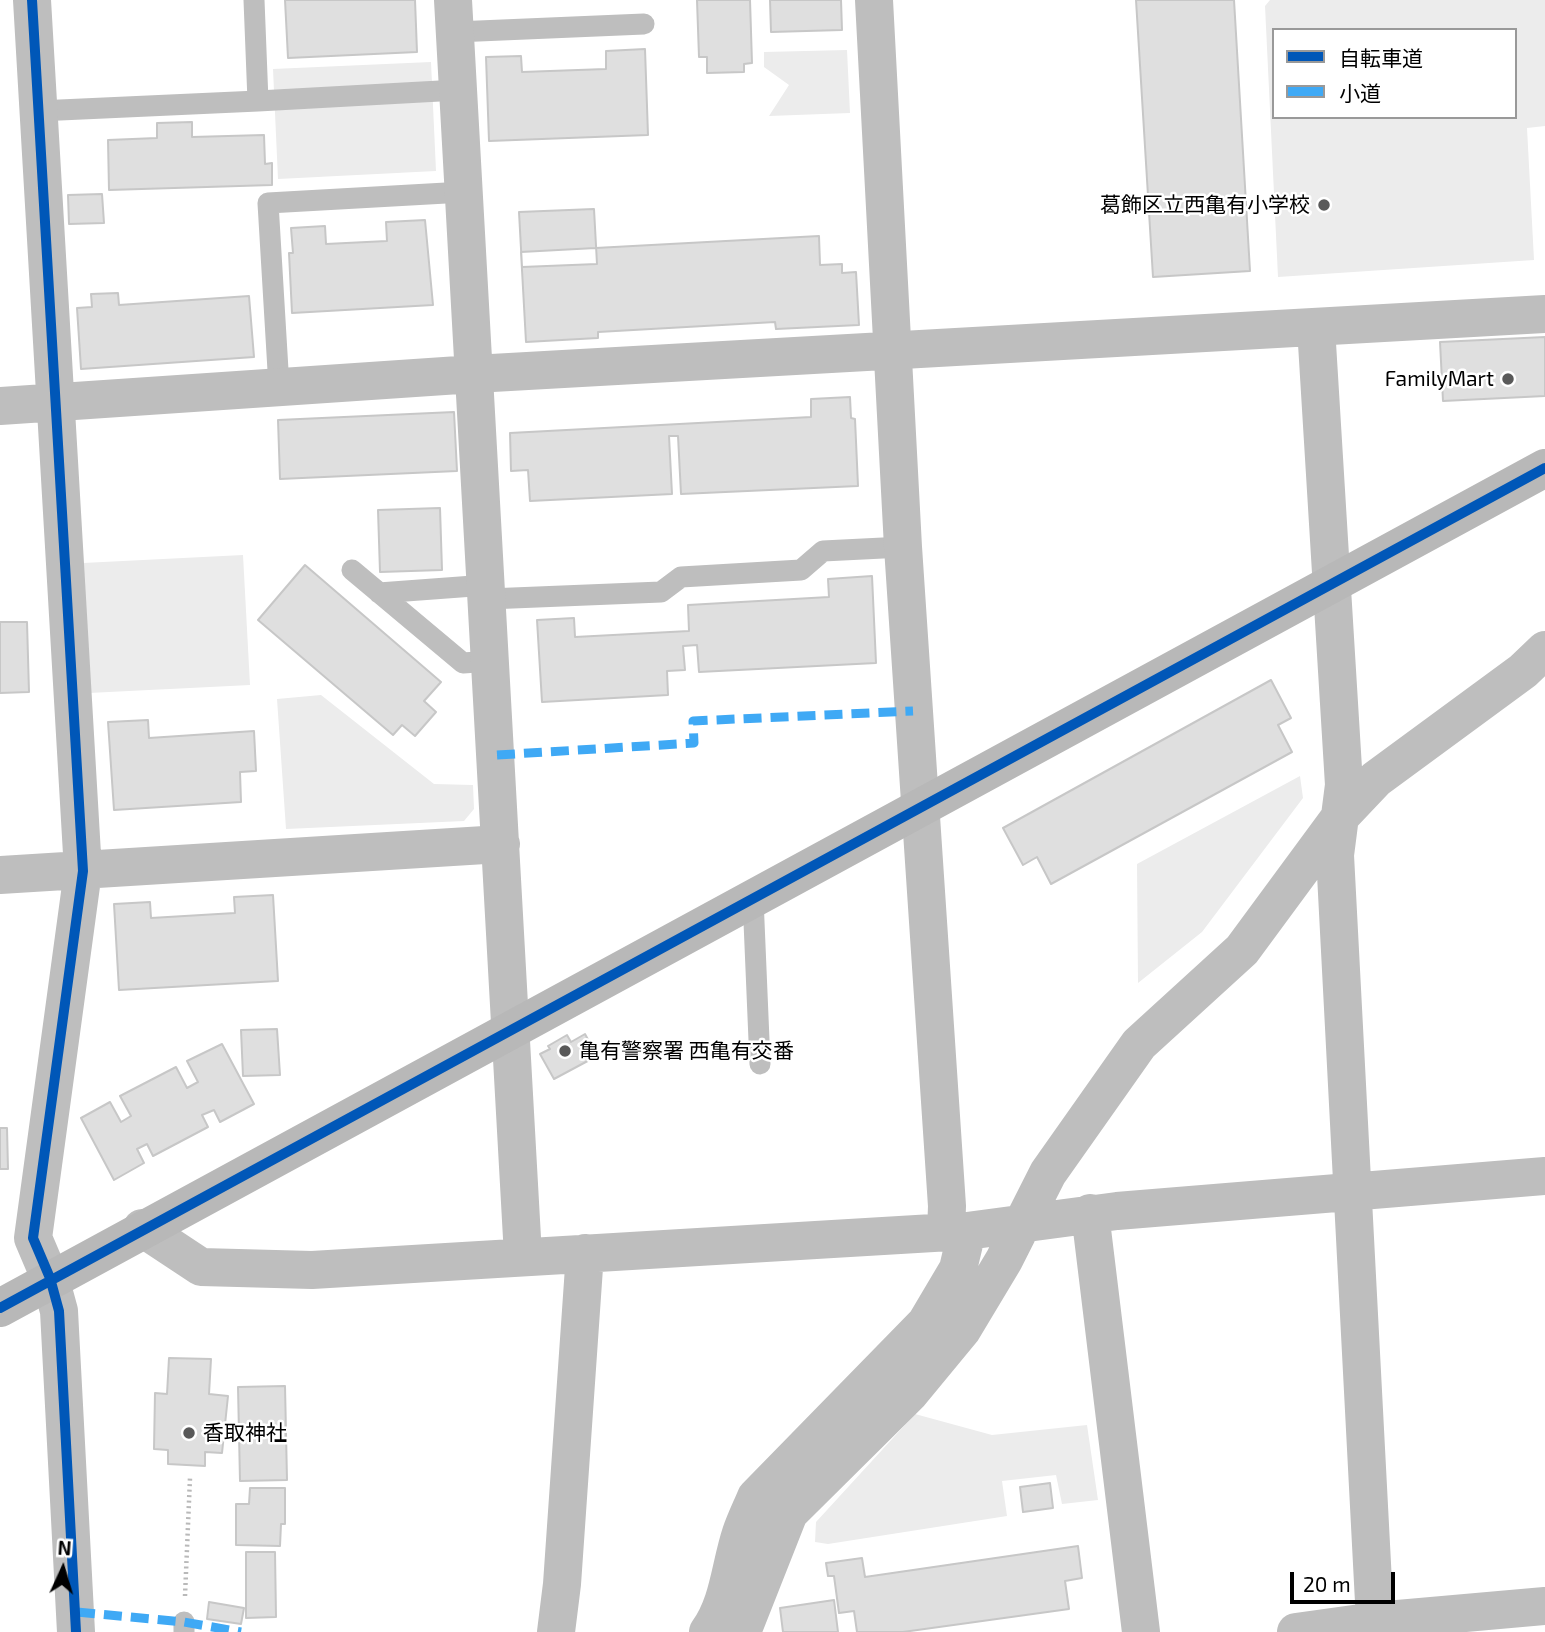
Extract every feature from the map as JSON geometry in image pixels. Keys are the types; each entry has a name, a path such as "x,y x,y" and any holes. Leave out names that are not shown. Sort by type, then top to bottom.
{"street":[{"path":"32,0 83,871 33,1238 50,1278 59,1311 76,1632"},
{"path":"708,1632 716,1622 731,1577 741,1533 756,1497 926,1322 958,1269 957,1232 947,1206 919,808 874,0"},
{"path":"454,16 523,1256"},
{"path":"0,406 474,374 1545,314"},
{"path":"1316,327 1344,785 1335,855 1375,1620"},
{"path":"0,1308 50,1278 1545,468"},
{"path":"743,1632 789,1513 910,1393 962,1330 1025,1221 1048,1173 1139,1044 1242,950 1340,817 1376,779 1523,671 1545,650"},
{"path":"0,875 501,844"},
{"path":"142,1228 201,1267 312,1270 957,1232 1090,1213 1545,1176"},
{"path":"1090,1213 1141,1632"},
{"path":"556,1632 562,1584 585,1253"},
{"path":"1296,1632 1375,1620 1545,1606"}],"lane":[{"path":"254,0 258,101"},
{"path":"454,16 644,24"},
{"path":"38,111 458,90"},
{"path":"279,387 268,203 464,192"},
{"path":"379,593 661,592 681,577 801,570 823,551 903,547"},
{"path":"352,570 463,663 491,660"},
{"path":"753,898 760,1064"}],"path":[{"path":"184,1627 190,1478"}],"shaded area":[{"path":"1270,0 1545,0 1545,126 1527,128 1534,260 1278,277 1265,6"},
{"path":"847,50 850,113 769,116 789,85 764,67 764,52"},
{"path":"431,62 436,171 278,179 273,69"},
{"path":"243,555 250,685 89,693 83,563"},
{"path":"321,695 434,784 473,785 474,809 464,821 286,829 277,699"},
{"path":"1300,776 1303,798 1202,932 1138,983 1137,864"},
{"path":"915,1414 992,1435 1087,1425 1098,1500 1062,1504 1056,1475 1002,1481 1007,1516 828,1544 815,1542 816,1522"}],"building":[{"path":"285,0 415,0 417,52 288,58"},
{"path":"697,0 750,0 752,63 744,64 744,72 707,73 707,57 699,57"},
{"path":"770,0 841,0 842,30 771,32"},
{"path":"1136,0 1234,0 1250,271 1153,277"},
{"path":"645,49 648,135 489,141 486,57 521,56 522,72 606,69 606,51"},
{"path":"192,122 192,137 264,135 265,164 272,163 272,185 109,190 108,140 157,138 157,123"},
{"path":"102,194 104,223 69,224 68,195"},
{"path":"594,209 597,264 522,267 519,212"},
{"path":"425,220 433,305 292,313 289,253 293,253 291,228 325,226 326,244 387,241 386,222"},
{"path":"819,236 820,265 842,264 842,273 856,272 859,325 776,329 775,322 598,332 598,338 526,342 521,252"},
{"path":"118,293 119,305 249,296 254,357 81,369 77,308 92,307 91,294"},
{"path":"1545,337 1545,396 1443,401 1440,342"},
{"path":"850,397 851,418 855,419 858,486 681,494 678,436 669,436 672,494 530,501 528,470 511,471 510,433 811,417 811,399"},
{"path":"454,412 457,471 280,479 278,420"},
{"path":"440,508 442,570 380,572 378,510"},
{"path":"305,565 441,682 424,701 436,712 415,736 402,725 393,735 258,620"},
{"path":"872,576 876,663 699,672 697,645 683,646 685,670 667,671 668,695 542,702 537,620 574,618 575,637 689,631 688,605 829,597 828,579"},
{"path":"0,622 27,622 29,692 0,693"},
{"path":"1271,680 1291,718 1278,725 1292,752 1051,884 1037,857 1023,865 1003,828"},
{"path":"148,720 149,738 254,731 256,771 240,772 241,802 114,810 108,722"},
{"path":"273,895 278,981 119,990 114,904 150,902 151,918 235,913 234,897"},
{"path":"277,1029 280,1075 243,1076 241,1030"},
{"path":"585,1034 597,1056 554,1079 540,1054 567,1035 571,1042"},
{"path":"222,1044 254,1104 220,1122 214,1110 202,1115 208,1127 153,1156 147,1144 137,1149 144,1163 114,1180 81,1118 110,1102 121,1122 131,1116 120,1096 176,1067 187,1088 198,1082 187,1061"},
{"path":"0,1128 7,1128 8,1169 0,1169"},
{"path":"169,1358 211,1359 209,1394 228,1396 222,1453 205,1452 205,1466 168,1464 168,1450 154,1449 155,1393 167,1394"},
{"path":"285,1386 287,1480 240,1481 238,1387"},
{"path":"1050,1483 1053,1508 1023,1512 1020,1487"},
{"path":"250,1488 285,1488 285,1524 281,1524 280,1546 236,1545 236,1504 249,1504"},
{"path":"1078,1546 1082,1578 1065,1581 1069,1609 903,1632 857,1632 854,1611 839,1613 834,1576 828,1576 826,1563 862,1558 865,1577"},
{"path":"246,1552 275,1552 276,1617 246,1618"},
{"path":"834,1600 838,1632 783,1632 780,1608"},
{"path":"209,1602 244,1608 241,1624 207,1619"}],"marked path":[{"path":"497,755 694,743 693,721 913,711"},
{"path":"77,1612 184,1622 241,1632"}],"cycle path":[{"path":"32,0 83,871 33,1238 50,1278 59,1311 76,1632"},
{"path":"0,1308 1545,468"}],"place":[{"name":"葛飾区立西亀有小学校","path":"1324,205"},
{"name":"FamilyMart","path":"1508,379"},
{"name":"亀有警察署 西亀有交番","path":"565,1051"},
{"name":"香取神社","path":"189,1433"}]}
